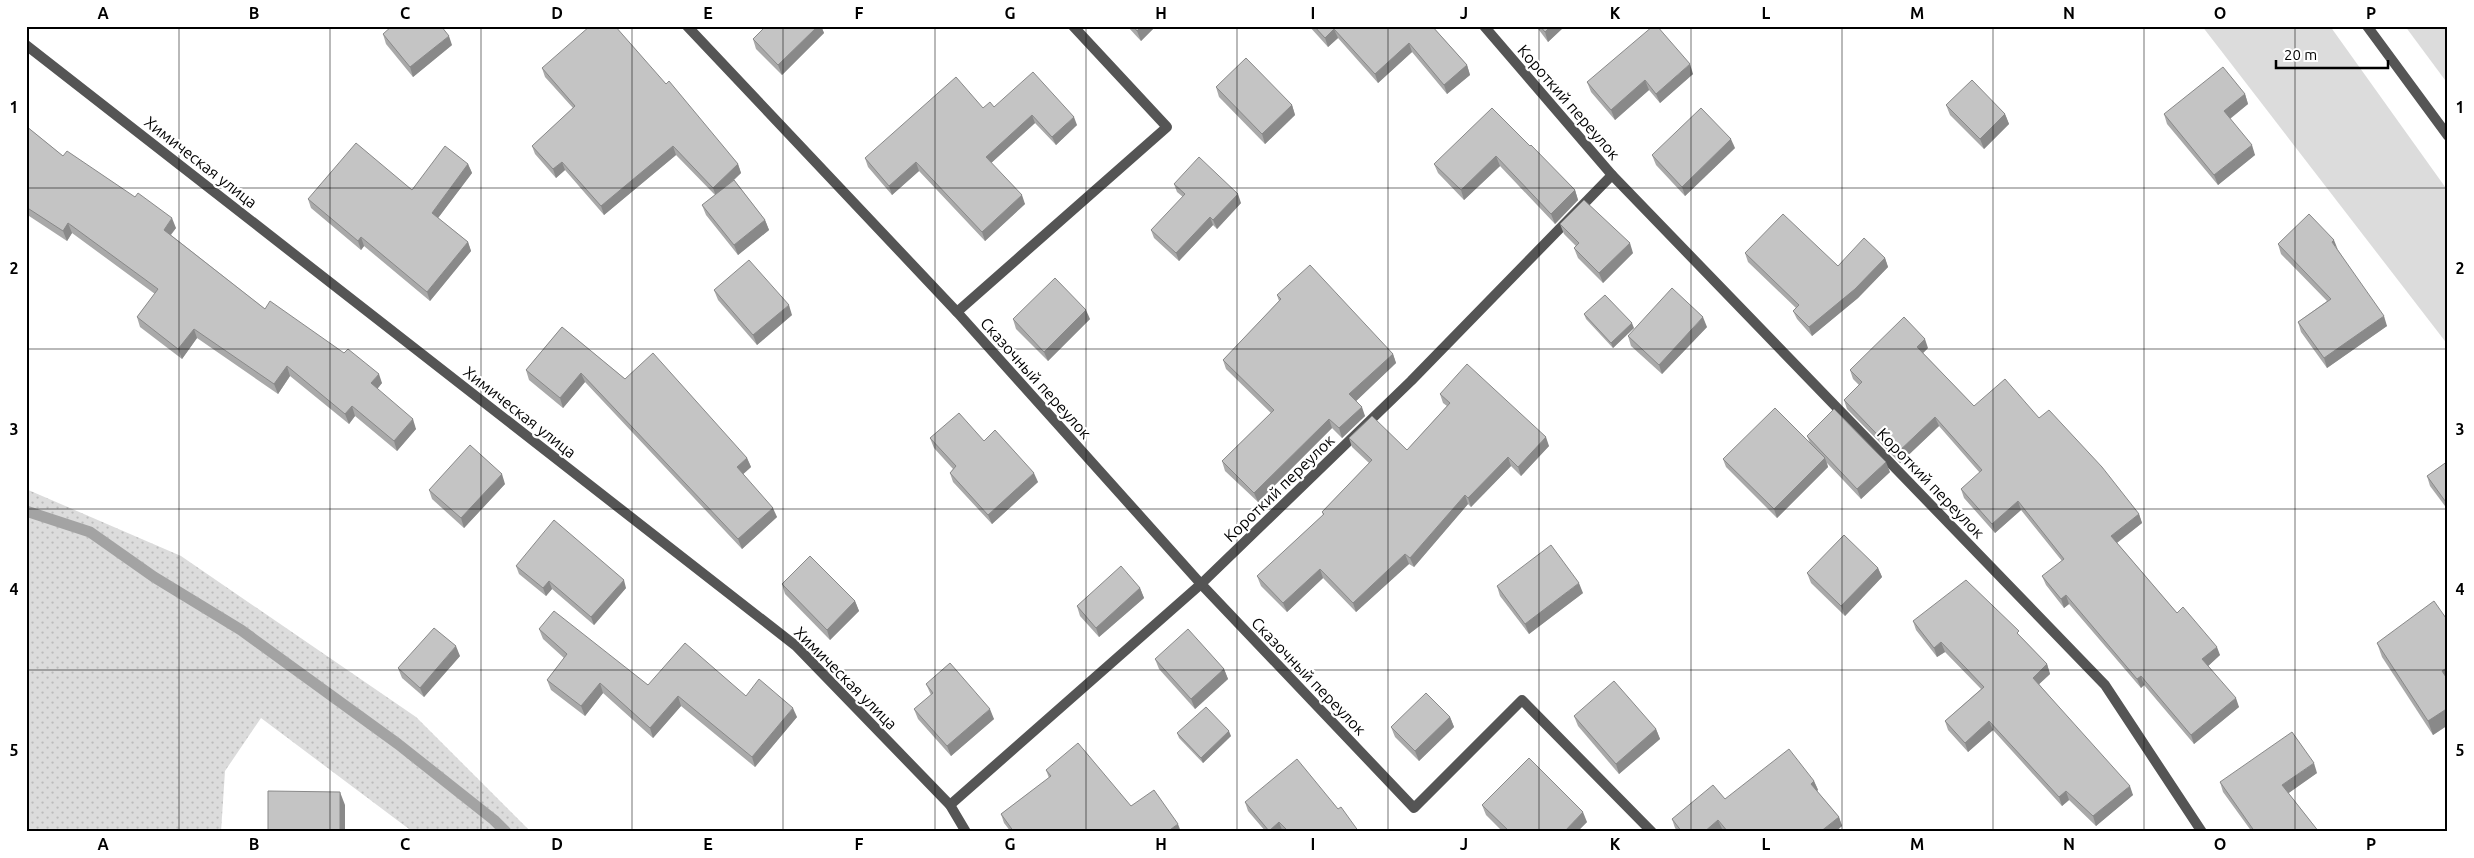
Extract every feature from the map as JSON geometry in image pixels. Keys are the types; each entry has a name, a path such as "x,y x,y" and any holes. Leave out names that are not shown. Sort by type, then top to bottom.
{"street":[{"name":"Сказочный переулок","path":"687,26 957,312 1201,584 1414,808 1522,700 1652,832"},
{"name":"Сказочный переулок","path":"957,312 1167,127 1074,26"},
{"name":"Короткий переулок","path":"1484,26 1612,175 2105,685 2202,832"},
{"path":"2366,26 2448,136"},
{"name":"Химическая улица","path":"26,45 796,646 950,805 966,832"},
{"name":"Короткий переулок","path":"950,805 1201,584 1411,381 1612,175"}],"shaded area":[{"path":"2202,26 2330,26 2448,191 2448,345"},
{"path":"2405,26 2448,26 2448,84"},
{"path":"26,489 181,556 416,717 531,832 413,832 261,718 225,771 221,832 26,832"}],"building":[{"path":"392,26 441,26 449,36 410,67 383,34"},
{"path":"590,26 615,26 666,84 669,81 738,164 713,188 673,146 601,206 562,162 553,169 532,146 575,106 542,68"},
{"path":"766,26 818,26 778,65 753,39"},
{"path":"1133,26 1142,26 1137,31"},
{"path":"1314,26 1432,26 1467,65 1444,85 1409,43 1375,74 1334,29 1325,38"},
{"path":"1540,26 1551,26 1545,32"},
{"path":"1653,26 1657,26 1690,64 1656,94 1645,80 1611,110 1587,82"},
{"path":"1246,58 1292,105 1262,134 1216,87"},
{"path":"2223,67 2245,94 2224,111 2252,145 2214,175 2164,114"},
{"path":"1033,72 1074,117 1052,137 1032,115 986,157 1022,195 982,232 916,162 889,186 865,158 956,77 983,108 990,102 994,107"},
{"path":"1972,80 2005,114 1980,139 1946,105"},
{"path":"1492,108 1575,190 1551,214 1496,156 1461,190 1434,164"},
{"path":"1701,108 1731,139 1682,187 1652,155"},
{"path":"26,126 63,156 67,151 135,197 138,193 172,218 164,230 265,309 270,301 344,353 348,349 379,374 371,383 413,419 394,441 352,406 345,414 287,366 274,384 194,329 178,349 137,317 158,289 68,223 63,231 26,207"},
{"path":"356,143 412,190 445,146 468,164 432,213 468,242 427,292 361,237 358,241 308,199"},
{"path":"1199,157 1238,194 1213,220 1210,217 1176,253 1151,230 1185,194 1174,184"},
{"path":"734,180 765,220 734,245 702,205"},
{"path":"1584,200 1630,243 1599,273 1574,248 1579,243 1560,224"},
{"path":"1783,214 1838,266 1864,238 1885,258 1855,289 1809,327 1793,311 1799,305 1745,253"},
{"path":"2309,214 2334,240 2332,242 2384,316 2324,358 2298,322 2331,299 2278,244"},
{"path":"749,260 789,305 753,335 714,290"},
{"path":"1310,265 1393,354 1349,394 1362,407 1339,428 1329,419 1254,493 1222,461 1274,410 1223,360 1281,299 1277,295"},
{"path":"1055,278 1086,310 1044,352 1013,319"},
{"path":"1672,288 1703,317 1659,365 1628,336"},
{"path":"1605,295 1632,323 1611,343 1584,314"},
{"path":"1904,317 1925,339 1917,347 1974,406 2005,379 2039,418 2049,410 2102,467 2139,514 2111,536 2177,613 2183,607 2217,647 2202,659 2236,698 2191,735 2141,676 2137,679 2066,595 2061,599 2042,576 2064,559 2018,501 1992,524 1961,489 1982,470 1935,417 1896,454 1844,400 1862,382 1850,370"},
{"path":"562,327 625,379 653,353 747,458 737,467 773,508 738,539 581,373 560,398 526,370"},
{"path":"1467,364 1546,437 1518,467 1508,457 1468,498 1465,495 1410,558 1405,554 1353,603 1320,569 1283,603 1257,576 1324,514 1322,512 1372,460 1349,438 1372,416 1407,450 1450,403 1440,394"},
{"path":"1775,408 1825,458 1774,509 1723,459"},
{"path":"1834,409 1886,462 1857,489 1807,436"},
{"path":"959,413 984,441 995,430 1034,473 988,515 950,473 956,466 930,438"},
{"path":"470,445 502,474 461,518 429,490"},
{"path":"2448,461 2448,505 2427,476"},
{"path":"554,520 624,580 591,617 549,581 543,588 516,566"},
{"path":"1844,535 1878,568 1841,606 1807,573"},
{"path":"1551,545 1579,583 1525,624 1497,586"},
{"path":"810,556 855,601 827,630 782,584"},
{"path":"1121,566 1140,588 1096,628 1077,606"},
{"path":"1966,580 2019,631 2017,633 2047,664 2033,678 2130,786 2093,816 2066,791 2059,797 1989,721 1965,743 1945,721 1984,687 1941,642 1934,648 1913,621"},
{"path":"2434,601 2448,621 2448,667 2442,671 2448,680 2448,708 2428,721 2377,643"},
{"path":"554,611 648,685 685,643 746,696 759,679 793,708 752,757 678,696 650,728 600,683 581,706 547,680 567,654 539,629"},
{"path":"434,628 456,646 420,688 398,668"},
{"path":"1188,629 1224,669 1191,699 1155,659"},
{"path":"950,663 990,709 947,746 914,709 933,693 926,684"},
{"path":"1614,681 1656,729 1616,764 1574,716"},
{"path":"1426,693 1450,717 1415,751 1391,727"},
{"path":"1206,707 1229,731 1201,758 1177,733"},
{"path":"2292,732 2314,763 2282,785 2319,832 2255,832 2220,782"},
{"path":"1078,743 1131,806 1154,790 1178,824 1167,832 1014,832 1001,814 1051,776 1046,770"},
{"path":"1789,749 1814,781 1811,784 1839,817 1820,832 1728,832 1718,820 1704,832 1682,832 1672,819 1713,785 1725,799"},
{"path":"1529,758 1583,812 1564,832 1510,832 1482,805"},
{"path":"1297,759 1338,809 1341,807 1359,832 1289,832 1279,822 1269,831 1245,802"},
{"path":"268,791 340,792 340,832 268,832"}],"waterway":[{"path":"26,511 90,532 154,577 241,630 398,744 494,820 506,832"}]}
